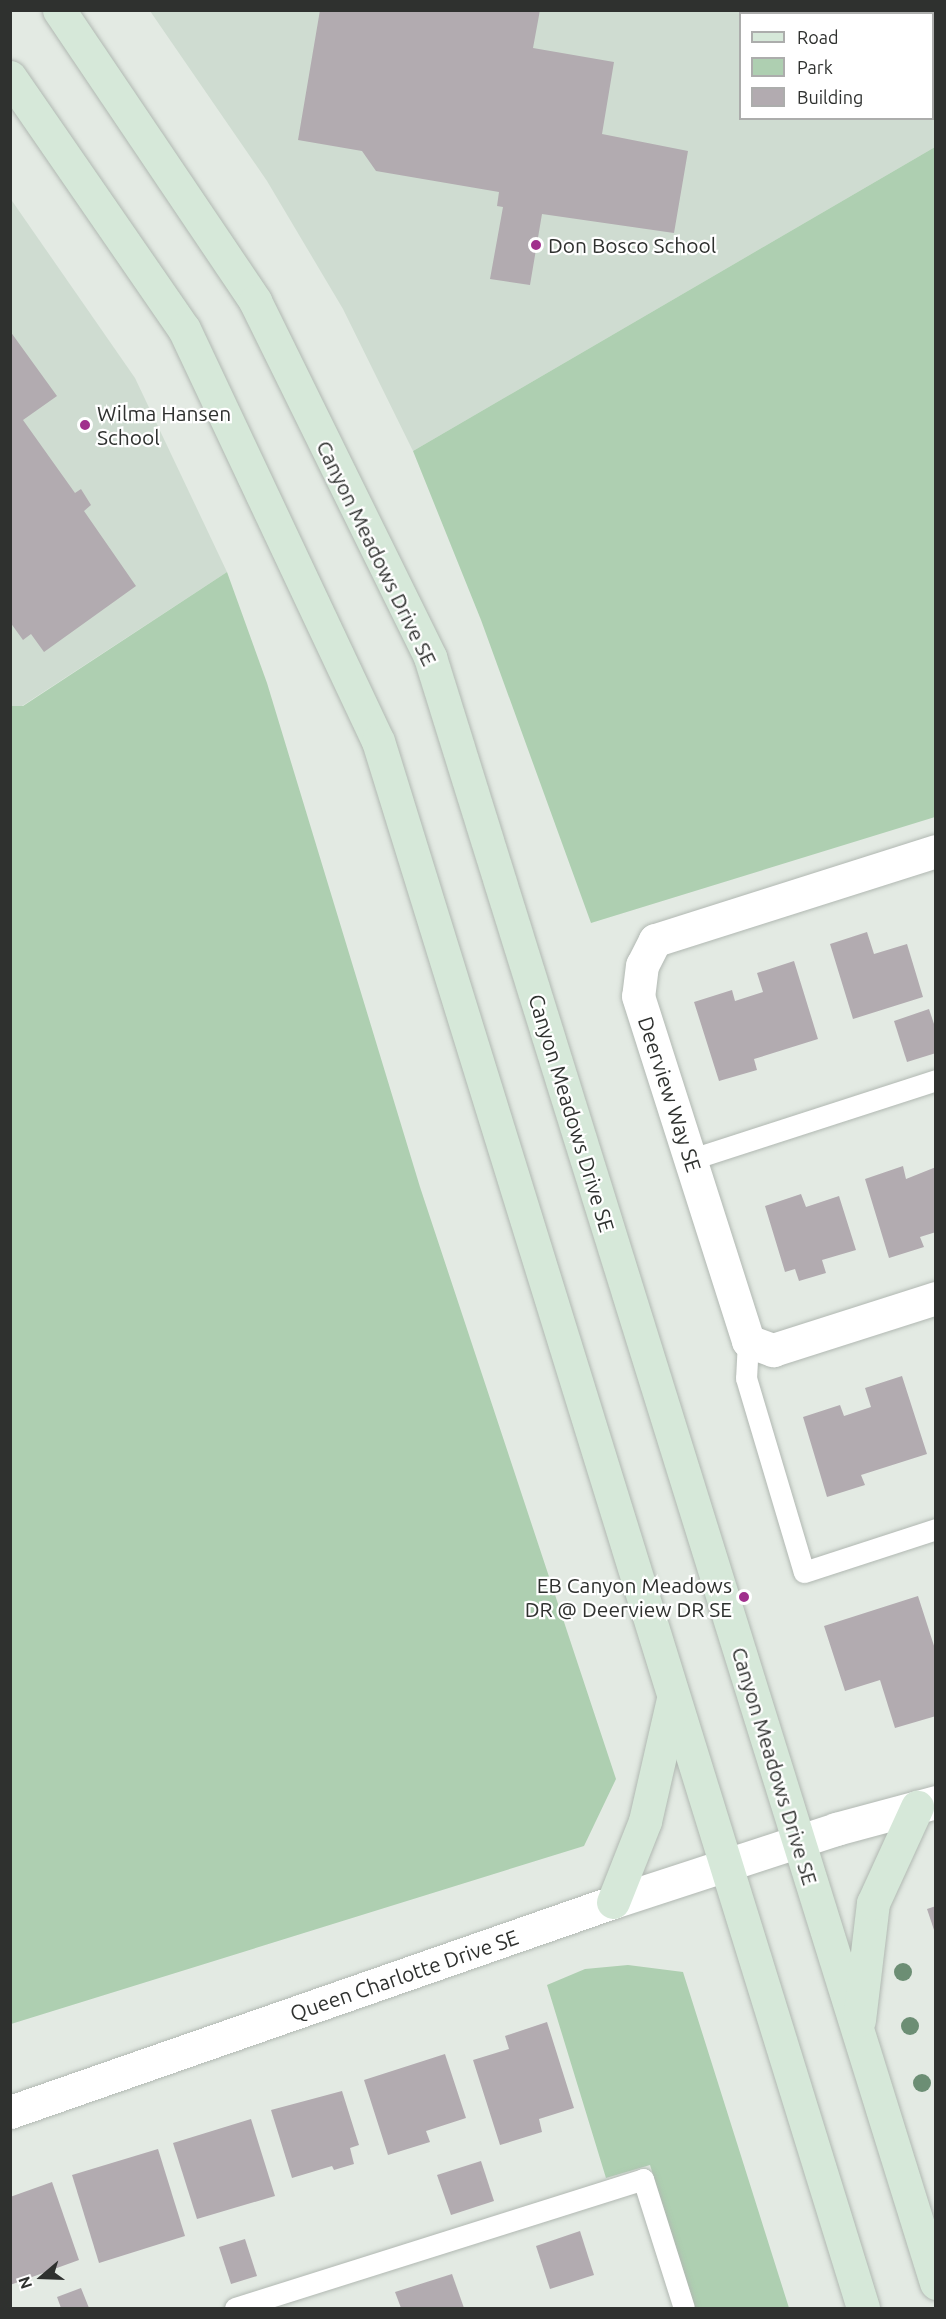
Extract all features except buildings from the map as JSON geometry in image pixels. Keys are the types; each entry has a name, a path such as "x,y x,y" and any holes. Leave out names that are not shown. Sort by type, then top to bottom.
{"street":[{"name":"Canyon Meadows Drive SE","path":"58,10 74,24 255,301 430,657 936,2283"},
{"path":"10,77 184,329 378,741 863,2308"},
{"name":"Deerview Way SE","path":"748,1341 692,1159 638,996 642,965 655,940 936,851"},
{"path":"748,1341 773,1350 936,1298"},
{"path":"613,1902 645,1821 673,1697"},
{"name":"Queen Charlotte Drive SE","path":"10,2112 613,1902 725,1868 798,1842 926,1804"},
{"path":"858,2031 873,1903 926,1804"}],"lane":[{"path":"692,1159 936,1080"},
{"path":"748,1341 746,1378 804,1572 936,1529"},
{"path":"234,2308 643,2179 684,2308"}],"shaded area":[{"name":"Don Bosco School","path":"150,11 935,11 935,147 413,451 343,309 267,181"},
{"name":"Wilma Hansen School","path":"10,198 135,378 227,572 22,706 10,706"}],"green space":[{"path":"858,11 935,11 935,66 934,12"},
{"path":"935,147 935,817 591,923 481,620 413,451"},
{"path":"227,572 267,683 420,1187 616,1779 584,1846 11,2024 11,706 23,706"},
{"path":"628,1965 683,1972 789,2308 695,2308 650,2165 606,2178 547,1985 585,1969"}],"place":[{"name":"Don Bosco School","path":"536,245"},
{"name":"Wilma Hansen School","path":"85,425"},
{"name":"EB Canyon Meadows DR @ Deerview DR SE","path":"744,1597"}]}
